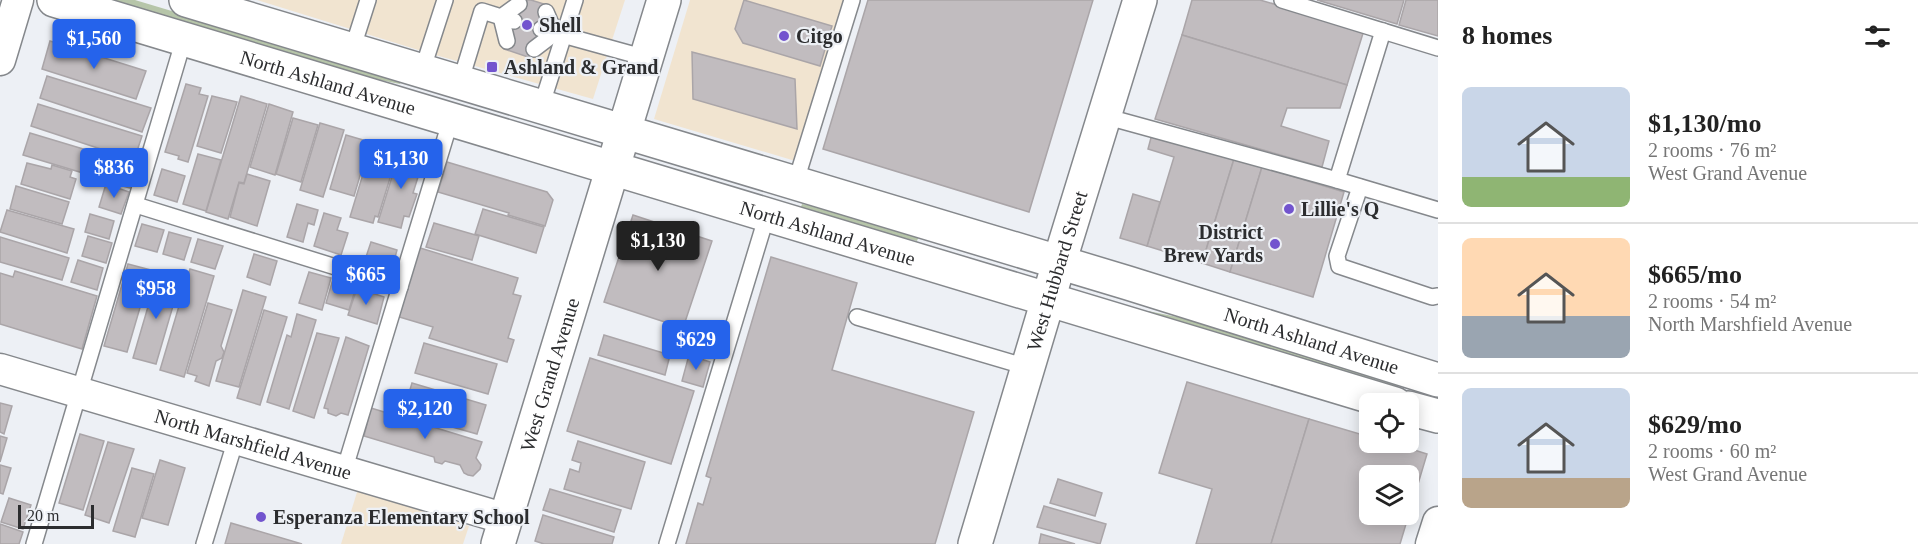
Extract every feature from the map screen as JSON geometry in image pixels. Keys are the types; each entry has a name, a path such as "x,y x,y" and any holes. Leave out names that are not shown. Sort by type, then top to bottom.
{"main road":[{"name":"North Ashland Avenue","path":"54,0 1359,393"},
{"name":"North Ashland Avenue","path":"186,0 1059,263 1438,380"},
{"name":"West Grand Avenue","path":"502,531 664,0"},
{"name":"West Hubbard Street","path":"975,544 1140,0"},
{"path":"1419,411 1438,416"}],"street":[{"path":"0,60 18,0"},
{"name":"North Marshfield Avenue","path":"0,369 344,471 502,531"},
{"path":"1431,544 1438,522"}],"lane":[{"path":"352,50 368,0"},
{"path":"422,71 445,0"},
{"path":"534,49 553,32 575,0"},
{"path":"795,184 852,0"},
{"path":"1282,0 1438,48"},
{"path":"507,40 507,19 519,4"},
{"path":"460,83 483,11 507,19"},
{"path":"541,107 553,32 546,12"},
{"path":"1337,180 1383,31"},
{"path":"553,32 646,58"},
{"path":"34,544 184,39"},
{"path":"1104,116 1438,210"},
{"path":"344,471 451,119"},
{"path":"1360,187 1337,256 1339,266 1432,297 1438,296"},
{"path":"136,205 400,286"},
{"path":"667,544 767,215"},
{"path":"858,317 1028,367"},
{"path":"204,544 236,439"}],"shaded area":[{"path":"257,0 625,0 593,99 428,53"},
{"path":"690,0 852,0 802,163 654,119"},
{"path":"358,489 469,526 463,544 341,544"}],"green space":[{"path":"105,0 135,0 402,80 400,84 349,74"},
{"path":"802,204 829,209 919,236 917,241 861,228 800,210"},
{"path":"1148,311 1197,321 1398,381 1396,390 1147,314"}],"building":[{"name":"Shell","path":"520,0 531,0 547,5 531,58 504,49"},
{"name":"Citgo","path":"744,0 832,26 820,66 743,43 735,29"},
{"path":"868,0 1093,0 1029,212 823,149"},
{"path":"1192,0 1260,0 1364,30 1347,85 1182,35"},
{"path":"1317,0 1404,0 1397,24"},
{"path":"1406,0 1438,0 1438,36 1399,25"},
{"path":"1182,35 1347,85 1340,108 1287,108 1281,126 1329,141 1322,167 1155,119"},
{"path":"50,41 146,71 136,99 42,69"},
{"name":"Citgo","path":"692,52 795,79 797,129 693,99"},
{"path":"47,76 151,108 142,132 40,98"},
{"path":"186,84 201,88 199,94 208,96 188,162 178,159 179,156 165,152"},
{"path":"212,96 237,102 221,153 197,146"},
{"path":"241,96 267,104 244,183 239,182 228,219 206,212"},
{"path":"38,104 142,136 134,160 31,126"},
{"path":"269,104 293,112 275,175 250,167"},
{"path":"293,118 318,125 301,182 276,174"},
{"path":"320,123 344,130 323,197 300,190"},
{"path":"30,133 90,151 83,173 23,155"},
{"path":"1152,134 1234,159 1202,263 1147,246 1174,157 1148,149"},
{"path":"346,135 370,142 354,196 330,189"},
{"path":"373,141 399,149 378,217 375,216 373,223 350,217"},
{"path":"400,151 424,158 413,193 417,194 409,217 404,216 401,228 378,222"},
{"path":"198,154 221,160 206,211 183,204"},
{"path":"112,158 136,166 130,188 105,181"},
{"path":"1234,159 1262,167 1230,272 1202,263"},
{"path":"447,162 547,192 553,200 545,226 438,192"},
{"path":"27,163 51,169 52,165 72,171 70,177 76,179 70,199 21,184"},
{"path":"1262,167 1344,192 1313,297 1230,272"},
{"path":"162,169 185,176 177,202 154,195"},
{"path":"247,174 270,181 257,226 230,217 239,183 244,184"},
{"path":"106,184 129,192 121,214 99,207"},
{"path":"16,186 69,202 62,224 10,209"},
{"path":"1133,194 1160,202 1147,246 1120,238"},
{"path":"297,204 318,210 314,225 308,223 303,242 287,237"},
{"path":"483,209 544,227 536,253 475,234"},
{"path":"7,210 74,229 67,253 0,232"},
{"path":"324,213 341,218 337,230 348,233 341,255 314,246"},
{"path":"90,214 114,221 109,239 85,232"},
{"path":"633,215 712,241 683,328 604,302"},
{"path":"434,223 479,236 472,260 426,247"},
{"path":"142,224 164,230 157,252 135,246"},
{"path":"169,232 191,238 184,260 163,254"},
{"path":"88,236 112,243 106,263 82,256"},
{"path":"0,237 69,258 62,280 0,262"},
{"path":"198,239 223,246 215,269 191,262"},
{"path":"371,242 397,250 391,272 364,263"},
{"path":"417,247 518,278 513,294 521,296 508,338 514,340 507,362 429,338 433,327 396,316"},
{"path":"254,254 277,261 270,285 247,277"},
{"path":"771,257 857,283 832,370 974,412 935,544 686,544 698,503 703,505 711,478 706,476"},
{"path":"78,260 103,268 97,290 71,282"},
{"path":"128,264 151,270 127,352 104,346"},
{"path":"190,269 214,276 184,377 160,370"},
{"path":"15,271 97,296 82,349 0,324 0,273 13,277"},
{"path":"309,272 331,278 322,310 299,303"},
{"path":"157,276 180,282 156,364 133,358"},
{"path":"333,279 356,287 349,310 326,303"},
{"path":"357,288 384,297 377,324 348,315"},
{"path":"243,290 266,297 239,387 216,381"},
{"path":"208,303 232,310 221,346 224,352 222,358 216,361 209,386 195,381 197,376 187,373"},
{"path":"264,310 287,317 260,405 237,398"},
{"path":"297,314 316,320 289,409 267,402 287,335 291,337"},
{"path":"317,333 339,338 314,418 293,411"},
{"path":"604,335 670,355 665,375 598,355"},
{"path":"346,337 369,346 348,415 341,413 336,416 328,413 328,409 324,408"},
{"path":"424,343 497,364 488,394 415,373"},
{"path":"689,355 710,362 703,387 682,381"},
{"path":"590,358 694,391 671,464 567,431"},
{"path":"1187,382 1309,419 1271,544 1196,544 1212,489 1159,473"},
{"path":"412,383 486,405 477,434 403,413"},
{"path":"0,403 12,406 4,434 0,432"},
{"path":"371,408 482,442 476,458 481,465 480,469 473,476 468,475 464,473 460,465 445,461 442,464 435,462 434,457 364,436"},
{"path":"1309,419 1359,434 1359,453 1419,451 1427,454 1419,481 1419,465 1359,465 1359,525 1406,525 1400,544 1271,544"},
{"path":"80,434 104,441 83,510 59,503"},
{"path":"0,436 7,438 0,462"},
{"path":"578,441 645,462 631,509 564,489 570,469 579,472 581,463 572,460"},
{"path":"108,442 134,449 109,523 85,515"},
{"path":"160,460 185,468 168,525 142,518"},
{"path":"0,465 11,468 3,494 0,493"},
{"path":"132,468 154,474 135,537 113,531"},
{"path":"1058,479 1102,493 1095,516 1050,503"},
{"path":"550,489 621,510 614,532 543,510"},
{"path":"9,498 31,505 23,529 1,522"},
{"path":"1044,506 1106,524 1100,544 1037,527"},
{"path":"543,515 614,537 612,544 544,544 535,541"},
{"path":"231,523 302,544 225,544"},
{"path":"0,524 23,532 19,544 0,544"},
{"path":"1041,534 1075,544 1039,544"}],"place":[{"name":"Shell","path":"527,25"},
{"name":"Citgo","path":"784,36"},
{"name":"Ashland & Grand","path":"492,67"},
{"name":"Lillie's Q","path":"1289,209"},
{"name":"District Brew Yards","path":"1275,244"},
{"name":"Esperanza Elementary School","path":"261,517"}]}
